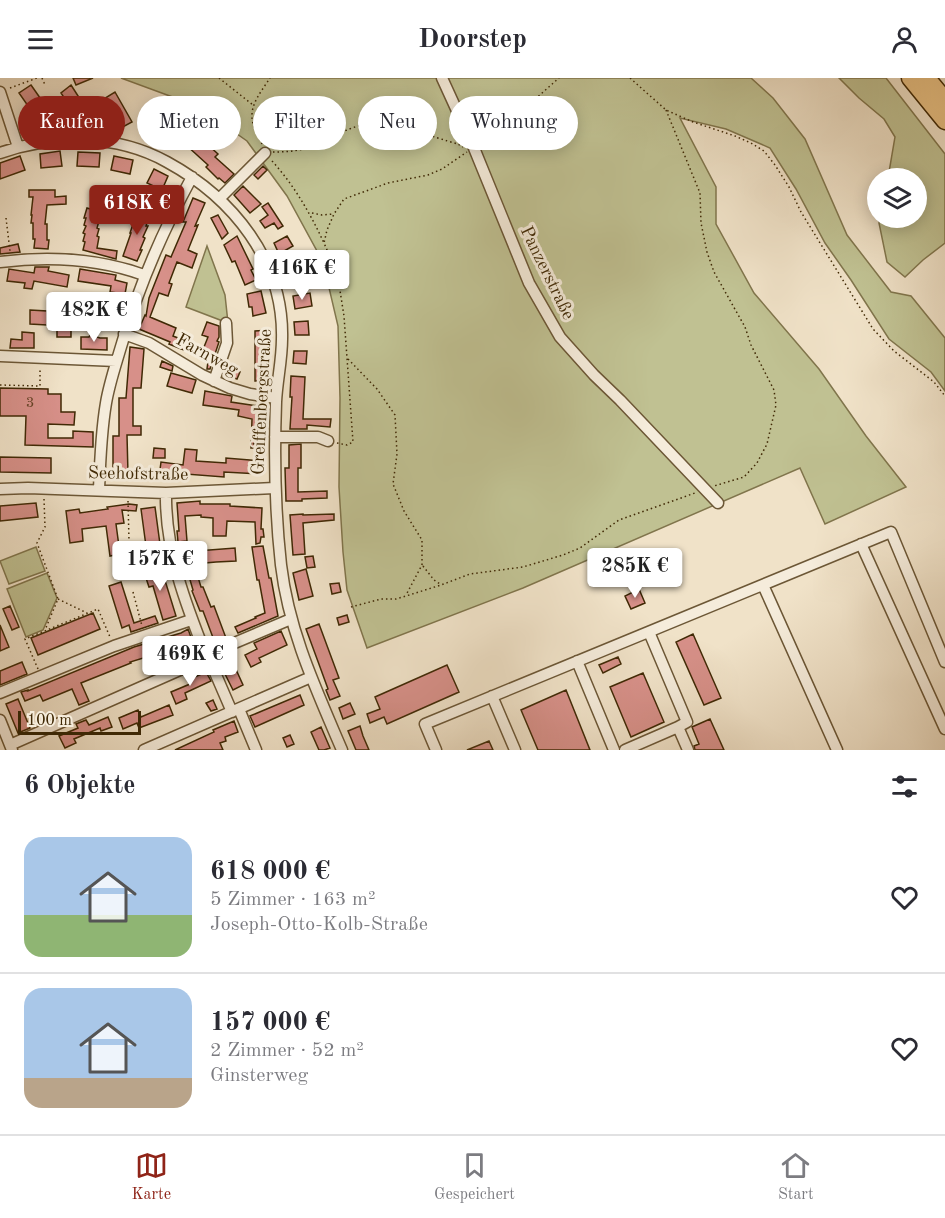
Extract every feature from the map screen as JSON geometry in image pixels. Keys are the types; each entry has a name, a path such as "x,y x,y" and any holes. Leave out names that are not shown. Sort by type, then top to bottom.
{"highway":[{"path":"910,78 945,121"},
{"path":"927,78 945,100"}],"street":[{"name":"Panzerstraße","path":"442,78 450,96"},
{"path":"0,92 18,147"},
{"name":"Greiffenbergstraße","path":"125,146 153,154 192,177 220,198 246,228 274,282 279,300 282,340 276,398 274,488 282,570 297,642 342,750"},
{"name":"Greiffenbergstraße","path":"0,153 18,147"},
{"name":"Panzerstraße","path":"475,150 529,283 560,337 718,503"},
{"path":"220,198 265,153"},
{"path":"99,490 106,402 124,334 158,242 192,177"},
{"path":"5,261 36,258 73,259 118,267 144,275"},
{"path":"214,381 227,344 226,323"},
{"name":"Farnweg","path":"124,334 162,349 214,381 230,388 276,398"},
{"path":"0,356 117,361"},
{"path":"275,437 318,437 328,441"},
{"name":"Seehofstraße","path":"0,489 166,493 274,488"},
{"path":"166,493 176,571 191,620 206,657 256,750"},
{"path":"436,750 425,724 891,532 945,662"},
{"path":"861,544 945,729"},
{"path":"763,585 837,750"},
{"path":"0,720 11,747 291,619"},
{"path":"0,693 114,646 191,620"},
{"path":"625,750 687,722 649,632"},
{"path":"577,661 614,750"},
{"path":"144,750 310,677"},
{"path":"492,696 515,750"},
{"path":"678,727 688,750"}],"path":[{"path":"0,92 37,78"},
{"path":"42,78 45,85"},
{"path":"219,78 253,104"},
{"path":"259,96 270,78"},
{"path":"539,96 559,78"},
{"path":"630,78 666,110 735,136 764,151 776,165 801,212 873,328 894,351 934,382 945,396"},
{"path":"351,607 381,599 406,596 470,574 524,567 563,555 580,548 619,520 744,477 757,463 767,444 772,426 776,405 774,390 751,345 745,327 714,272 701,223 700,193 666,110"},
{"path":"265,153 293,152 312,146 343,131 367,124 386,124 449,142"},
{"path":"264,150 310,212 338,278 348,359 353,442 347,445 328,441"},
{"path":"324,243 334,214 344,199 388,183 428,175 442,169 471,150"},
{"path":"310,212 322,215 334,214"},
{"path":"5,261 6,218"},
{"path":"0,385 40,386 40,358"},
{"path":"348,359 377,389 395,415 397,454 393,484 404,511 422,540 422,565 406,596"},
{"path":"43,489 45,526 37,543 57,599 45,631"},
{"path":"128,491 129,541"},
{"path":"422,565 441,585"},
{"path":"133,592 145,636"},
{"path":"57,599 87,613"},
{"path":"41,676 26,639 87,613 98,609 114,646"}],"green space":[{"path":"121,78 751,78 773,98 805,139 847,235 891,292 911,296 945,338 945,391 931,372 889,339 825,243 796,189 770,148 726,129 680,118 716,187 716,224 754,293 819,369 866,436 906,487 825,524 800,468 523,588 367,648 347,590 343,552 339,487 338,326 323,262 287,196 254,150 346,150 346,96 253,96 253,149 241,137 241,96 170,96"},
{"path":"839,78 886,78 945,154 945,243 905,277 887,262 880,228 927,228 927,168 890,168 895,137 884,119"},
{"path":"207,246 225,295 228,323 186,307"},
{"path":"36,547 45,571 9,584 0,561"},
{"path":"47,573 57,598 43,630 26,637 7,589"}],"building":[{"path":"73,78 93,78 76,85"},
{"path":"31,85 39,96 21,96 19,93"},
{"path":"71,85 78,96 63,96 61,93"},
{"path":"125,110 132,122 125,126"},
{"path":"192,150 214,150 218,154 215,157 234,174 225,183 206,167 208,165"},
{"path":"60,151 62,166 41,168 40,154"},
{"path":"78,152 100,153 99,167 77,166"},
{"path":"20,156 25,170 0,179 0,163"},
{"path":"114,156 133,160 130,174 111,170"},
{"path":"263,166 267,170 258,179 254,175"},
{"path":"154,169 168,176 162,190 147,183"},
{"path":"243,186 261,204 250,213 234,195"},
{"path":"29,190 55,190 55,197 66,196 66,204 47,205 45,224 47,224 47,240 49,240 48,249 34,248 35,239 33,239 33,223 31,223 33,197 29,197"},
{"path":"193,198 205,203 188,250 197,254 192,268 177,262 169,283 172,284 168,296 159,293 150,317 176,328 173,336 188,342 184,350 139,329 146,316 149,298 166,255 171,257 186,222 183,222"},
{"path":"107,199 123,201 122,208 106,206"},
{"path":"268,203 283,226 278,229 274,223 265,228 260,221 268,215 262,207"},
{"path":"153,205 161,208 158,217 150,213"},
{"path":"87,208 100,212 97,248 117,251 116,259 83,250 85,234 83,233 86,226 84,225 86,218 84,218"},
{"path":"137,210 150,215 140,250 142,250 137,261 123,256"},
{"path":"218,215 228,233 222,239 211,218"},
{"path":"237,236 256,280 245,285 235,261 232,262 224,245"},
{"path":"287,236 293,246 279,254 274,243"},
{"path":"18,244 20,252 0,254 0,248"},
{"path":"297,258 305,277 290,282 285,269 292,266 290,261"},
{"path":"35,267 49,267 48,271 69,275 67,287 34,281 32,289 24,288 25,283 7,281 9,269 34,273"},
{"path":"80,269 116,275 115,280 127,283 125,294 110,292 111,286 78,281"},
{"path":"261,291 266,313 253,316 247,294"},
{"path":"310,293 312,306 295,309 293,296"},
{"path":"105,303 113,303 112,318 102,317"},
{"path":"30,310 47,311 47,325 30,324"},
{"path":"308,321 309,335 295,335 294,322"},
{"path":"57,322 71,323 71,337 57,337"},
{"path":"207,322 219,326 217,341 219,342 210,369 207,369 209,354 202,352 208,337 202,335"},
{"path":"270,330 269,381 255,381 255,331"},
{"path":"22,332 34,333 34,348 10,348 11,339 22,340"},
{"path":"90,335 107,338 107,350 81,349 81,337"},
{"path":"130,347 144,349 141,388 133,388 133,426 141,426 141,435 127,435 128,474 113,475 113,436 119,436 119,398 126,398"},
{"path":"294,351 307,351 306,364 293,363"},
{"path":"162,361 173,366 172,371 160,367"},
{"path":"227,367 240,372 237,379 224,374"},
{"path":"171,373 196,380 192,393 167,386"},
{"path":"291,376 305,377 303,419 331,419 330,427 307,425 307,429 290,429"},
{"path":"0,388 48,389 48,394 61,394 61,412 75,412 74,425 48,424 48,438 73,438 73,431 93,432 93,447 25,445 26,416 0,416"},
{"path":"205,391 232,396 231,402 265,407 262,430 263,448 251,448 252,419 238,416 239,410 203,405"},
{"path":"301,444 298,492 327,491 327,498 286,501 285,468 289,468 289,445"},
{"path":"154,448 165,449 165,458 153,458"},
{"path":"185,449 197,450 196,461 226,463 226,458 263,461 262,474 224,472 224,477 186,474 186,480 159,477 161,462 183,465"},
{"path":"0,457 51,458 51,473 0,472"},
{"path":"134,470 151,472 150,480 133,478"},
{"path":"200,501 200,504 230,504 230,506 262,508 261,529 263,529 264,537 261,537 260,543 256,544 255,522 227,521 226,536 213,536 213,518 201,517 201,515 185,516 187,541 178,542 177,503"},
{"path":"36,503 38,517 0,521 0,506"},
{"path":"129,504 137,505 136,511 122,510 124,523 116,524 120,554 110,556 106,526 82,529 83,541 70,543 66,511 79,509 80,513"},
{"path":"155,507 162,559 148,561 141,509"},
{"path":"334,514 334,520 303,523 305,554 293,555 290,515"},
{"path":"263,546 278,616 238,633 235,627 265,613 252,547"},
{"path":"235,548 236,561 194,564 201,587 211,607 214,606 226,638 215,643 203,611 200,611 192,591 184,552"},
{"path":"313,556 315,567 307,568 305,557"},
{"path":"150,563 154,577 163,574 176,616 163,620 153,586 149,587 142,566"},
{"path":"306,569 313,596 299,600 293,573"},
{"path":"121,582 134,623 155,616 158,623 131,632 129,625 122,628 109,586"},
{"path":"339,583 341,592 332,594 330,584"},
{"path":"639,589 645,603 631,609 625,596"},
{"path":"10,606 19,627 12,630 3,609"},
{"path":"93,613 100,629 38,655 31,638"},
{"path":"347,615 349,622 339,625 337,618"},
{"path":"319,624 339,678 333,680 340,696 330,700 306,629"},
{"path":"0,625 9,647 0,651"},
{"path":"188,629 197,654 191,657 186,645 130,662 81,683 89,701 79,705 72,689 43,701 40,695 25,701 21,692 134,647"},
{"path":"281,631 287,645 259,658 261,662 251,667 245,655 257,649 254,643"},
{"path":"693,634 721,698 704,705 676,642"},
{"path":"224,655 228,665 233,663 243,685 233,690 217,658"},
{"path":"618,657 621,664 603,673 599,665"},
{"path":"22,662 27,674 0,685 0,671"},
{"path":"447,665 459,692 387,724 384,717 370,723 367,714 380,709 375,697"},
{"path":"206,672 211,681 185,693 187,699 176,704 171,692 190,684 188,680"},
{"path":"643,673 664,722 631,737 610,687"},
{"path":"566,690 590,750 538,750 521,710"},
{"path":"300,695 304,705 255,727 250,716"},
{"path":"18,699 30,728 18,733 6,704"},
{"path":"213,700 217,709 211,711 206,703"},
{"path":"350,703 355,714 343,719 339,708"},
{"path":"169,705 173,715 139,728 137,723 123,729 119,718 138,710 141,717"},
{"path":"108,717 112,727 101,731 100,728 74,739 76,743 65,748 59,736 78,728 76,724 86,720 89,725"},
{"path":"710,719 724,750 695,750 694,746 699,744 692,727"},
{"path":"234,721 238,732 225,737 226,741 220,743 223,750 175,750 214,732 213,730"},
{"path":"360,726 369,750 356,750 348,731"},
{"path":"321,727 330,748 324,750 319,750 311,732"},
{"path":"290,735 294,744 287,747 283,738"},
{"path":"489,741 493,750 467,750"}]}
